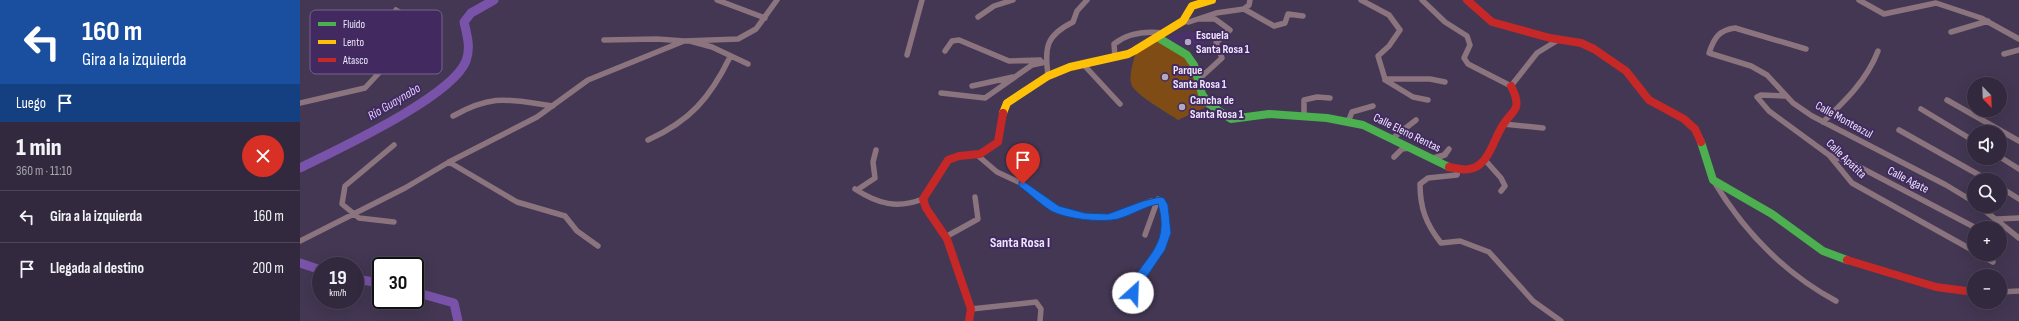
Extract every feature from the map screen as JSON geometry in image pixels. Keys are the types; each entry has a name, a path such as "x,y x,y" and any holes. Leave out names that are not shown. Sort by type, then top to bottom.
{"street":[{"path":"717,0 765,18"},
{"path":"300,241 405,188 449,162 537,117 588,80 685,41 746,37 757,29 777,0"},
{"path":"907,55 922,0"},
{"path":"978,17 1004,2 1013,0"},
{"path":"1048,76 1046,45 1051,35 1056,29 1074,22 1077,11 1087,0"},
{"path":"876,150 873,162 875,178 856,190 865,196 893,207 923,199 948,160 959,156 976,154 991,148 998,142 1003,112 1007,103 1048,76 1083,64 1128,54 1183,21 1192,6 1212,0"},
{"path":"1183,21 1189,22 1216,13 1244,9 1249,5 1250,0"},
{"path":"1361,0 1388,14 1399,26 1400,30 1389,46 1378,56 1385,80 1413,97 1428,100"},
{"path":"1422,0 1445,22 1467,36 1470,45 1464,58 1468,64 1511,86 1516,98 1516,107 1503,124 1485,160 1476,168 1468,171 1458,170 1458,175 1428,178 1420,184 1419,205 1430,230 1441,243 1460,241 1488,252 1533,301 1561,321"},
{"path":"1467,0 1492,22 1558,40 1581,43 1607,57 1626,72 1649,100 1684,119 1696,129 1700,137 1712,180 1726,204 1777,260 1805,283 1836,301"},
{"path":"1859,0 1884,14 1936,3 1988,21 2019,39"},
{"path":"1244,9 1274,26 1285,23 1288,14 1303,16"},
{"path":"1198,80 1206,76 1212,65 1222,58 1216,42 1230,30 1215,19 1200,19"},
{"path":"1951,32 1988,21"},
{"name":"Calle Monteazul","path":"1806,49 1735,28 1723,30 1717,33 1709,53 1751,66 1767,75 1793,103 1823,122 1967,198"},
{"path":"1115,57 1114,44 1119,39 1153,32 1160,35"},
{"name":"Calle Eleno Rentas","path":"1160,35 1187,55 1194,65 1202,94 1208,104 1231,119 1269,114 1304,116 1363,124 1412,147 1444,165 1458,170"},
{"path":"604,40 657,38 685,41 712,47 730,57 748,64"},
{"path":"945,51 952,41 959,40 1009,61 1046,61"},
{"path":"1511,86 1537,53 1558,40"},
{"path":"2004,54 2019,50"},
{"path":"1823,122 1846,99 1875,61 1878,51"},
{"path":"648,140 684,120 708,97 721,79 730,57"},
{"path":"941,93 985,98 1032,65 1046,61"},
{"path":"1083,64 1120,104"},
{"path":"300,103 365,88 378,74"},
{"path":"972,86 1018,75"},
{"path":"1385,80 1430,79 1445,82"},
{"name":"Calle Apatita","path":"1786,96 1761,95 1757,97 1769,111 1829,155 1852,183 1967,247"},
{"path":"1304,116 1304,100 1316,97 1330,98"},
{"path":"453,116 468,107 488,100 553,106"},
{"path":"1948,100 2019,141"},
{"path":"1348,122 1352,112 1372,106"},
{"path":"1921,109 1967,137"},
{"path":"1393,138 1416,120"},
{"path":"1503,124 1543,128"},
{"path":"1899,130 1976,173"},
{"path":"394,145 345,186 342,204 351,215 363,220 394,222"},
{"path":"1394,157 1402,149 1412,147"},
{"path":"976,154 997,172 1023,184 1056,209 1069,214 1085,217 1108,217 1118,215 1158,199"},
{"name":"Calle Agate","path":"1829,155 1850,162 1967,223"},
{"path":"1485,160 1501,178 1505,186 1501,191"},
{"path":"2007,161 2019,169"},
{"path":"449,162 516,202 565,216 577,230 598,246"},
{"path":"1712,180 1772,214 1823,251 1838,258 1882,270 1915,282 1936,287 1967,291"},
{"path":"2007,191 2019,199"},
{"path":"947,239 949,235 978,220 975,197"},
{"path":"923,199 926,208 947,239 971,309 969,321"},
{"path":"1145,235 1158,199"},
{"path":"1135,298 1134,287 1151,264 1161,247 1166,233 1164,205 1158,199"},
{"path":"1989,213 2019,238"},
{"path":"1997,219 2019,218"},
{"path":"2007,291 2019,290"},
{"path":"971,309 1036,302 1041,309 1040,321"}],"shaded area":[{"name":"Escuela Santa Rosa 1","path":"1186,31 1210,34 1201,51 1167,40 1167,36"},
{"name":"Parque Santa Rosa 1","path":"1158,40 1187,57 1208,106 1178,120 1144,98 1133,87 1130,76 1135,55"}],"waterway":[{"name":"Río Guaynabo","path":"300,168 365,136 417,106 439,90 456,75 466,61 468,46 464,22 471,13 494,0"},
{"name":"Río Guaynabo","path":"300,263 312,267"},
{"name":"Río Guaynabo","path":"364,280 372,282"},
{"name":"Río Guaynabo","path":"424,295 454,303 458,321"}],"traffic: fast":[{"path":"1157,37 1187,55 1194,65 1202,94 1209,104 1231,119 1269,114 1327,118 1363,125 1449,167"},
{"path":"1701,142 1713,180 1772,214 1823,251 1847,260"}],"traffic: slow":[{"path":"1003,113 1007,103 1048,76 1070,67 1128,54 1183,21 1192,6 1212,0"}],"traffic: jam":[{"path":"1467,0 1492,22 1550,38 1581,43 1594,49 1626,71 1649,100 1684,119 1695,129 1701,142"},
{"path":"1449,167 1462,170 1471,169 1479,165 1485,159 1503,124 1516,107 1516,99 1511,86"},
{"path":"969,321 971,309 947,239 926,208 923,199 948,160 959,156 980,154 998,142 1003,113"},
{"path":"1847,260 1936,287 1967,291"}],"place":[{"name":"Escuela Santa Rosa 1","path":"1188,42"},
{"name":"Parque Santa Rosa 1","path":"1165,77"},
{"name":"Cancha de Santa Rosa 1","path":"1182,107"}],"district":[{"name":"Santa Rosa I","path":"1020,242"}],"route":[{"path":"1023,184 1056,209 1069,214 1085,217 1108,217 1118,215 1143,204 1158,199 1160,200 1164,205 1166,233 1161,247 1151,264 1140,277 1134,287 1133,293"}]}
